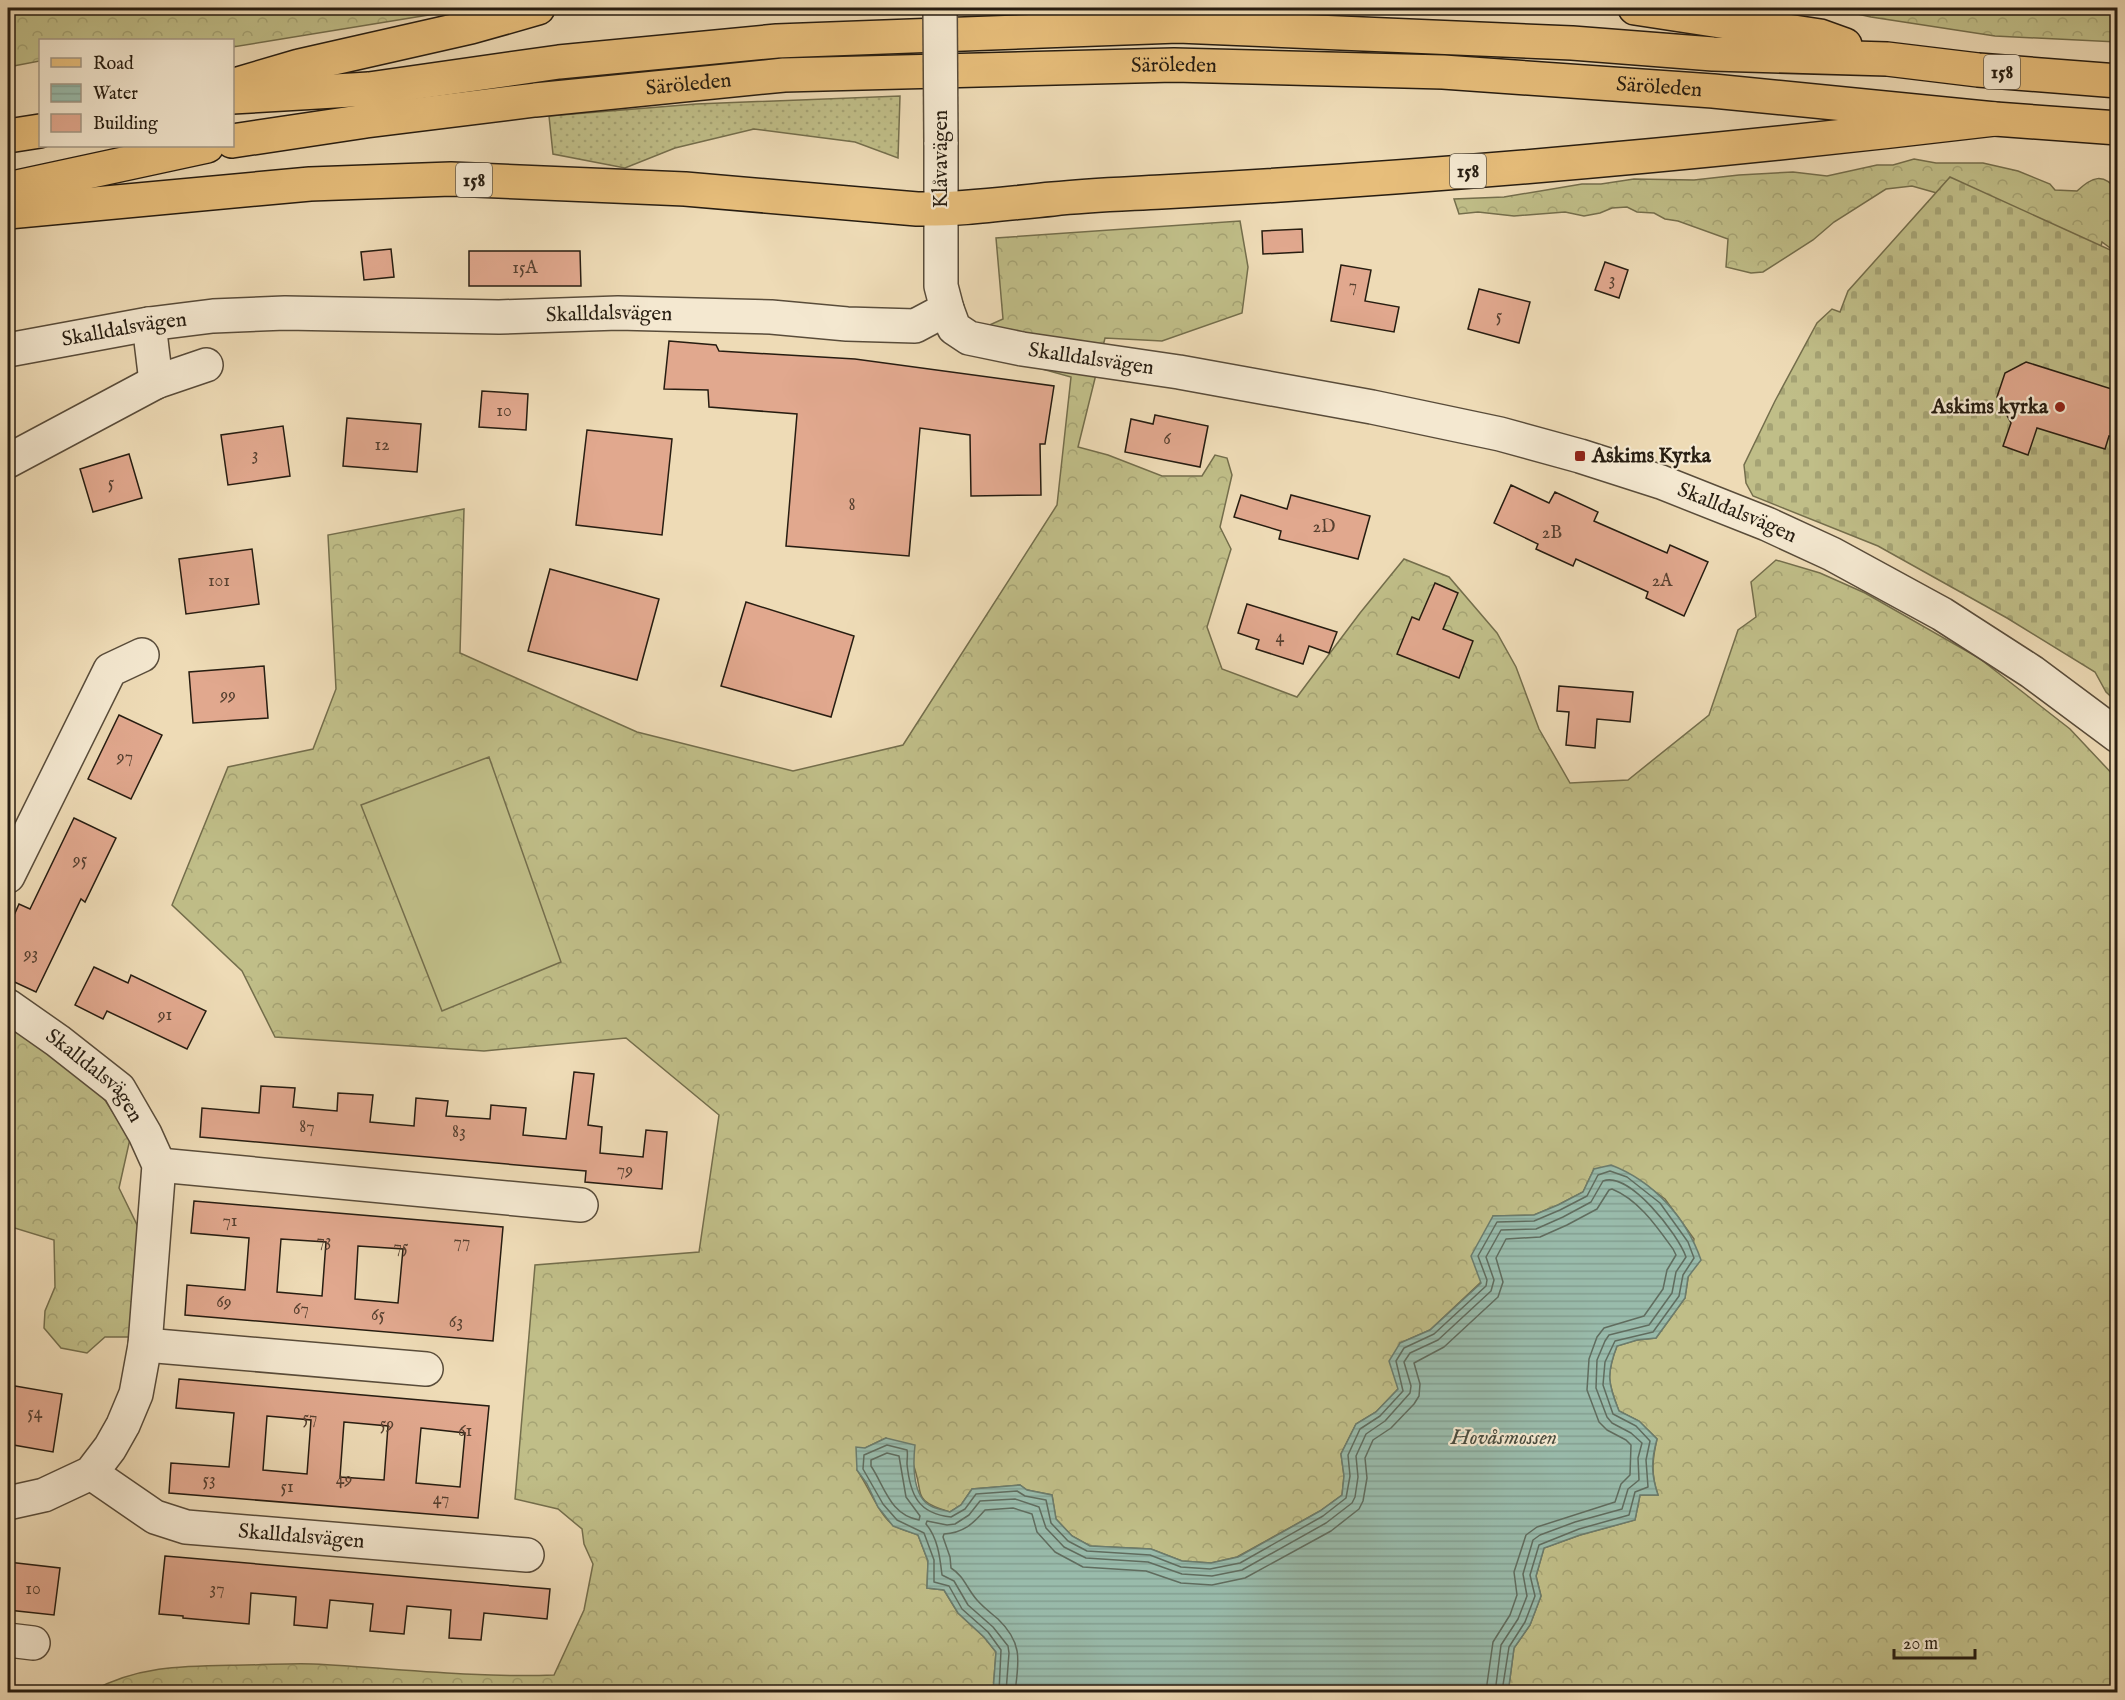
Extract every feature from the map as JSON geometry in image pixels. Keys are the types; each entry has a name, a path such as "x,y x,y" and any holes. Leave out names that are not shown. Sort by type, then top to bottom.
{"main road":[{"path":"234,85 299,66 471,27 538,8"},
{"name":"158","path":"1635,8 1820,36 1887,60"},
{"name":"Säröleden","path":"234,97 369,89 559,62 777,42 1178,26 1572,43 1713,54 1887,60 2118,81"},
{"name":"Säröleden","path":"234,141 524,101 784,75 1174,64 1443,72 1713,91 1995,119 2118,128"},
{"name":"158","path":"8,212 310,184 451,179 685,189 917,209 941,209 1073,197 1226,189 1610,160 1834,138 1995,119"},
{"path":"8,136 39,131"},
{"path":"8,189 202,147"}],"street":[{"name":"Klåvavägen","path":"940,8 941,286 947,309"},
{"name":"Skalldalsvägen","path":"8,350 149,324 213,316 285,313 475,317 618,313 771,317 847,324 915,326 947,309 954,328 969,338 1022,349 1179,372 1372,407 1500,434 1661,482 1767,524 1832,554 1942,614 2032,672 2118,736"},
{"path":"149,324 156,382"},
{"path":"8,461 156,382 206,365"},
{"path":"8,876 110,670 142,655"},
{"name":"Skalldalsvägen","path":"8,1006 58,1041 119,1089 141,1126 159,1165 146,1345 136,1394 123,1425 110,1448 91,1473 44,1495 8,1503"},
{"path":"159,1165 581,1205"},
{"path":"146,1345 426,1369"},
{"name":"Skalldalsvägen","path":"91,1473 155,1517 186,1527 527,1555"}],"green space":[{"path":"8,8 459,8 447,12 234,47 234,39 39,39 39,61 8,67"},
{"path":"1830,8 2117,8 2117,42 1995,36 1871,17"},
{"path":"900,96 898,158 855,142 754,129 675,148 625,168 553,154 549,116 696,104"},
{"path":"1914,159 1936,163 1983,163 2018,171 2050,184 2055,190 2077,191 2093,180 2107,181 2118,191 2117,253 2102,242 2093,276 1965,201 1912,186 1886,189 1763,272 1751,273 1726,267 1728,239 1678,221 1665,219 1654,213 1637,212 1627,207 1612,208 1584,216 1565,212 1514,216 1478,212 1459,214 1454,199 1504,197 1582,184 1601,184 1634,179 1694,180 1793,172 1827,176 1877,165 1893,165"},
{"path":"1950,177 2117,253 2117,702 2106,692 2095,672 2007,618 1878,546 1753,496 1746,483 1744,465 1817,323 1832,309 1840,312 1848,291"},
{"path":"1240,221 1248,267 1242,313 1162,341 1105,338 1078,447 1108,455 1162,476 1202,476 1215,455 1227,458 1232,475 1220,527 1231,549 1207,627 1222,669 1297,697 1404,559 1449,577 1497,633 1516,667 1539,729 1570,783 1628,780 1709,715 1738,630 1756,617 1751,582 1776,560 1820,573 1865,593 1979,658 2070,729 2117,779 2117,1692 1511,1692 1509,1686 1514,1648 1530,1625 1541,1596 1536,1576 1544,1548 1580,1535 1635,1520 1640,1495 1658,1495 1653,1467 1657,1439 1639,1421 1619,1411 1612,1393 1611,1364 1617,1346 1637,1340 1656,1338 1685,1298 1694,1239 1665,1199 1651,1189 1594,1169 1583,1192 1558,1205 1534,1215 1493,1216 1481,1282 1430,1330 1400,1343 1398,1389 1376,1412 1356,1424 1341,1454 1344,1476 1342,1495 1320,1511 1237,1557 1211,1563 1182,1561 1151,1549 1090,1546 1072,1536 1056,1519 1052,1495 1027,1490 1020,1485 972,1489 961,1505 950,1512 937,1508 924,1500 911,1461 886,1438 865,1448 857,1470 884,1516 898,1527 918,1535 928,1561 927,1588 944,1590 958,1613 984,1637 996,1652 993,1692 90,1692 128,1676 147,1671 205,1666 305,1664 464,1674 554,1675 584,1610 593,1564 584,1544 582,1529 558,1509 515,1499 535,1265 699,1252 719,1115 626,1038 484,1051 275,1037 242,971 172,905 228,767 313,749 336,689 328,535 464,509 460,653 637,732 793,771 903,745 1057,505 1071,377 949,343 1003,319 996,238"},
{"path":"489,757 561,962 442,1011 361,805"},
{"path":"8,1026 82,1077 105,1100 130,1139 119,1188 140,1231 138,1337 105,1337 87,1353 61,1348 44,1328 45,1311 55,1287 54,1240 8,1226"}],"water":[{"name":"Hovåsmossen","path":"1611,1165 1641,1181 1666,1202 1687,1229 1701,1260 1688,1277 1685,1298 1656,1338 1637,1340 1617,1346 1611,1364 1612,1393 1619,1411 1639,1421 1657,1439 1653,1467 1658,1495 1640,1495 1635,1520 1580,1535 1544,1548 1536,1576 1541,1596 1530,1625 1514,1648 1509,1686 1511,1692 993,1692 996,1652 984,1637 958,1613 944,1590 927,1588 928,1561 918,1535 893,1526 878,1507 857,1470 856,1447 865,1448 886,1438 915,1445 914,1470 917,1487 925,1502 935,1508 950,1512 961,1505 972,1489 1020,1485 1027,1490 1052,1495 1056,1519 1072,1536 1090,1546 1151,1549 1182,1561 1211,1563 1238,1557 1320,1511 1342,1495 1344,1476 1341,1454 1356,1424 1376,1412 1398,1389 1389,1361 1400,1343 1430,1330 1481,1283 1471,1256 1493,1216 1534,1215 1558,1205 1583,1192 1594,1169"}],"building":[{"path":"1302,229 1303,252 1263,254 1262,231"},
{"path":"391,249 394,277 364,280 361,252"},
{"path":"469,251 580,251 581,286 469,286"},
{"path":"1605,262 1628,270 1619,298 1595,290"},
{"path":"1341,265 1371,270 1365,301 1399,307 1394,332 1331,321"},
{"path":"1479,289 1530,302 1519,343 1468,329"},
{"path":"669,341 716,345 719,351 855,359 1054,386 1045,444 1040,444 1041,495 971,496 970,435 920,428 909,556 786,546 797,414 709,407 708,390 664,389"},
{"name":"Askims kyrka","path":"2026,362 2118,391 2118,439 2109,436 2105,449 2037,428 2028,455 2003,446 2011,423 1997,397 2005,373"},
{"path":"482,391 528,394 526,430 479,427"},
{"path":"1155,415 1208,426 1200,467 1125,452 1131,419 1153,424"},
{"path":"347,418 421,424 417,472 343,466"},
{"path":"283,426 290,476 228,485 221,435"},
{"path":"587,430 672,439 662,535 576,525"},
{"path":"129,454 142,498 93,512 80,469"},
{"path":"1511,485 1549,503 1555,492 1598,512 1594,521 1667,553 1670,545 1708,562 1684,616 1646,598 1648,592 1576,559 1573,566 1536,549 1538,544 1494,523"},
{"path":"1241,495 1287,509 1291,495 1370,516 1358,559 1279,539 1281,531 1234,517"},
{"path":"252,549 259,604 186,614 179,559"},
{"path":"550,569 659,599 637,680 528,651"},
{"path":"1435,583 1458,593 1443,629 1473,641 1459,678 1397,654 1412,617 1419,620"},
{"path":"746,602 854,636 831,717 721,686"},
{"path":"1247,604 1337,632 1329,653 1309,646 1303,664 1256,649 1259,640 1238,633"},
{"path":"264,666 268,718 193,723 189,672"},
{"path":"1559,686 1633,692 1630,722 1597,719 1595,748 1566,745 1569,712 1557,711"},
{"path":"119,715 162,735 131,799 88,779"},
{"path":"74,818 116,838 85,902 81,899 36,992 8,979 8,929 19,904 30,909"},
{"path":"94,967 128,983 131,975 206,1011 187,1049 107,1011 103,1019 75,1005"},
{"path":"574,1072 594,1074 588,1125 602,1127 600,1153 643,1157 646,1130 667,1132 662,1189 585,1182 586,1171 200,1137 202,1108 259,1113 261,1086 295,1088 293,1107 337,1111 338,1093 373,1095 370,1122 414,1126 416,1098 448,1101 446,1116 490,1119 491,1105 526,1108 523,1135 566,1139"},
{"path":"194,1201 503,1227 493,1341 185,1315 187,1285 245,1290 249,1238 191,1233","holes":["281,1239 326,1242 322,1296 277,1292","358,1246 403,1249 398,1303 355,1299"]},
{"path":"179,1379 489,1406 478,1518 169,1493 171,1463 229,1467 234,1413 176,1408","holes":["267,1416 311,1420 307,1474 263,1470","344,1422 388,1426 384,1480 340,1477","421,1428 465,1433 460,1487 416,1483"]},
{"path":"15,1386 62,1394 53,1452 8,1444"},
{"path":"165,1556 550,1589 547,1619 484,1613 481,1640 449,1638 451,1610 407,1606 404,1634 370,1631 373,1604 330,1600 327,1628 294,1625 296,1597 251,1593 249,1624 183,1618 183,1616 159,1614"},
{"path":"8,1562 60,1568 54,1615 8,1610"}],"place":[{"name":"Askims kyrka","path":"2060,407"},
{"name":"Askims Kyrka","path":"1580,456"}]}
